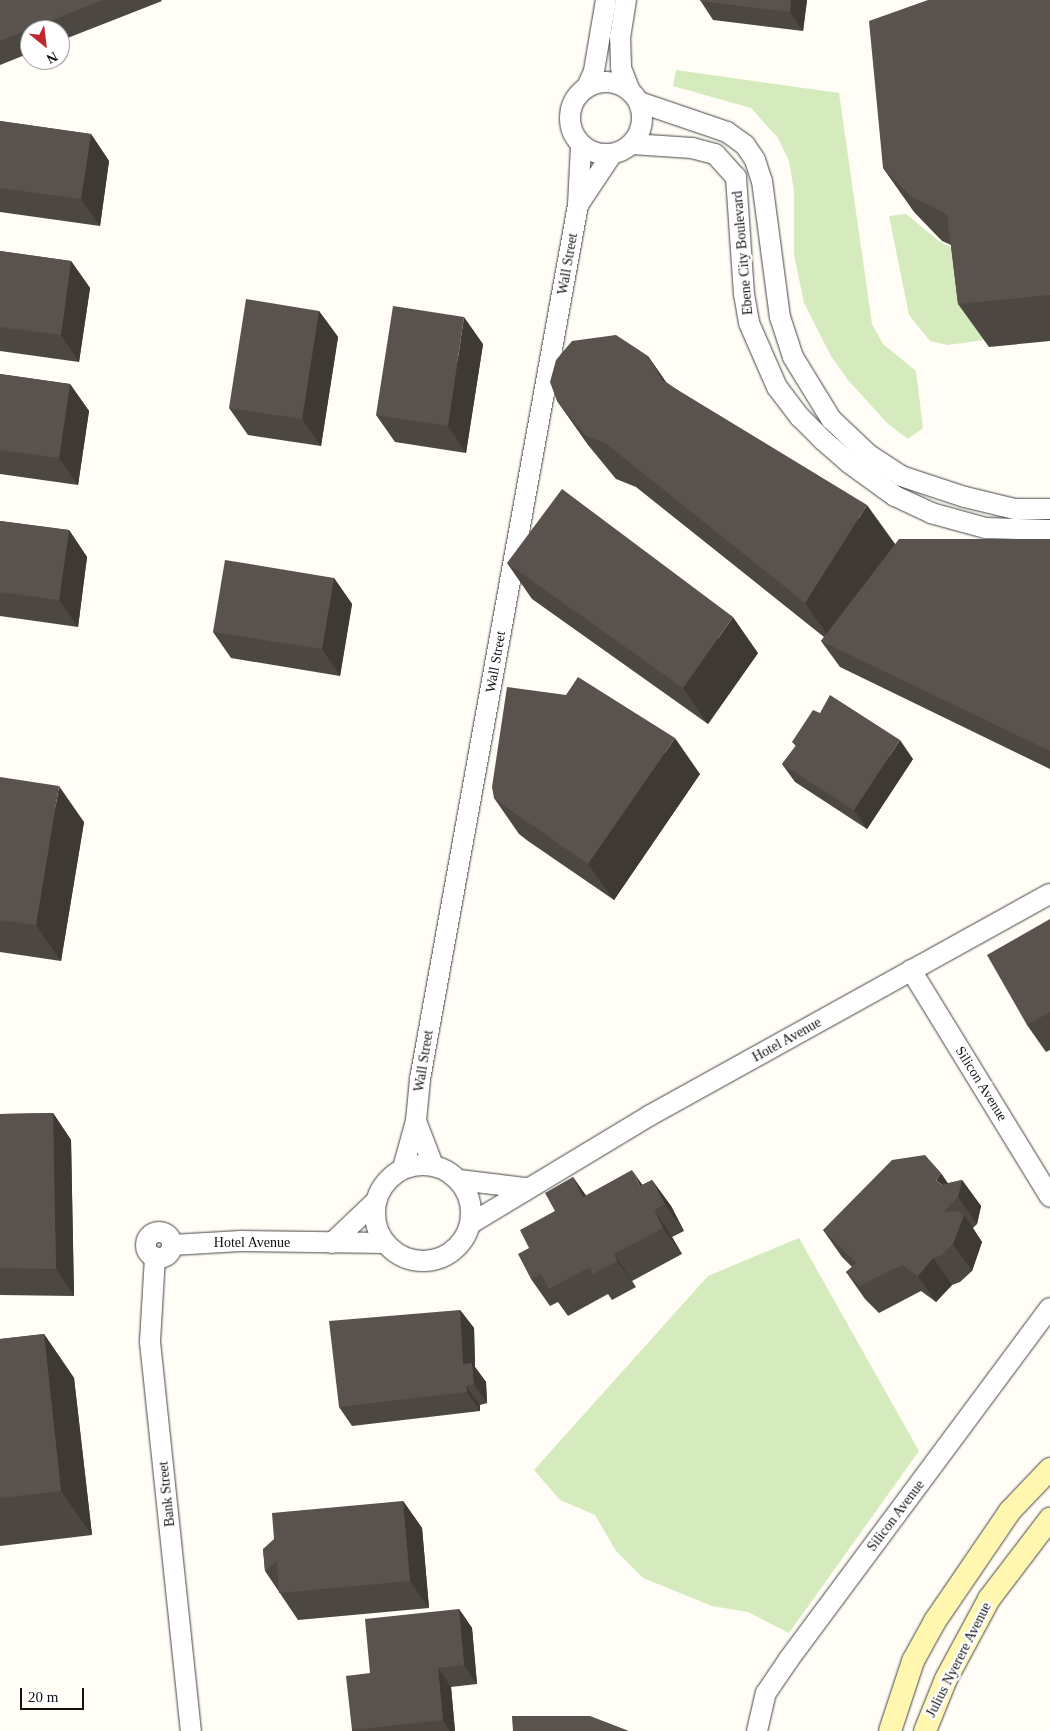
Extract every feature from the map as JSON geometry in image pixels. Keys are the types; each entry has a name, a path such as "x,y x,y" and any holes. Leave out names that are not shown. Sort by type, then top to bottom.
{"main road":[{"path":"890,1731 913,1661 934,1621 1010,1511 1050,1469"},
{"name":"Julius Nyerere Avenue","path":"925,1731 946,1679 989,1599 1050,1519"}],"street":[{"path":"606,0 594,71 588,87 576,98 570,114 574,136 581,145 590,151 612,154 632,144 642,125 635,97 621,68 620,36 626,0"},
{"path":"588,87 609,82 635,97"},
{"name":"Ebene City Boulevard","path":"635,97 727,132 745,144 756,160 762,182 780,317 793,357 831,419 869,455 902,476 965,497 1015,509 1050,509"},
{"name":"Ebene City Boulevard","path":"632,144 692,148 715,154 730,167 736,178 744,294 750,323 777,387 800,418 824,441 849,464 895,496 931,513 986,528 1050,530"},
{"name":"Wall Street","path":"403,1168 416,1121 422,1070 578,205 581,145"},
{"name":"Wall Street","path":"578,205 612,154"},
{"name":"Hotel Avenue","path":"470,1224 525,1188 911,970 1050,894"},
{"name":"Silicon Avenue","path":"911,970 1050,1197"},
{"name":"Wall Street","path":"416,1121 433,1165"},
{"path":"433,1165 447,1170 459,1180 468,1193 470,1224 454,1250 426,1261 403,1256 385,1243 377,1230 376,1201 381,1188 403,1168 433,1165"},
{"path":"459,1180 525,1188"},
{"path":"332,1243 376,1201"},
{"name":"Hotel Avenue","path":"155,1258 167,1256 172,1245 241,1241 385,1243"},
{"name":"Bank Street","path":"155,1258 150,1342 191,1731"},
{"name":"Silicon Avenue","path":"758,1731 766,1693 789,1659 1050,1308"}],"green space":[{"path":"676,70 839,93 872,324 883,344 916,371 923,428 908,439 888,424 848,380 831,356 804,303 794,255 794,190 789,161 778,138 751,108 673,86"},
{"path":"906,214 939,241 975,260 984,340 948,345 930,341 909,315 889,216"},
{"path":"799,1238 919,1451 789,1633 748,1612 712,1606 643,1578 616,1551 595,1515 560,1500 534,1470 708,1276"}],"building":[{"path":"0,0 103,0 53,20 20,20 20,33 0,41"},
{"path":"700,0 791,0 790,12"},
{"path":"928,0 1050,0 1050,295 958,304 947,214 912,197 883,168 869,21"},
{"path":"0,121 91,134 81,199 0,188"},
{"path":"0,251 71,261 61,335 0,327"},
{"path":"246,299 319,311 302,419 229,408"},
{"path":"393,306 464,317 448,426 376,415"},
{"path":"616,335 648,356 663,381 867,505 805,603 605,443 586,436 557,401 550,382 556,360 572,341"},
{"path":"0,374 70,384 59,458 0,450"},
{"path":"562,489 733,617 683,688 507,563"},
{"path":"0,521 69,530 59,600 0,592"},
{"path":"899,539 1050,539 1050,751 821,641"},
{"path":"225,560 334,578 322,649 213,632"},
{"path":"578,677 675,738 588,864 494,798 492,787 507,687 566,695"},
{"path":"830,695 900,740 854,810 782,764 797,744 792,742 813,710 820,713"},
{"path":"0,777 59,786 36,925 0,920"},
{"path":"1050,919 1050,1012 1027,1025 987,955"},
{"path":"53,1113 56,1269 0,1268 0,1114"},
{"path":"925,1155 941,1173 936,1180 942,1185 962,1180 958,1197 944,1212 957,1211 964,1215 953,1244 941,1255 933,1258 918,1276 902,1265 860,1286 846,1272 856,1263 823,1230 892,1160"},
{"path":"632,1170 640,1186 652,1180 665,1204 654,1210 663,1228 614,1254 617,1261 593,1274 590,1267 549,1289 541,1274 531,1279 518,1254 529,1248 520,1230 555,1211 545,1193 573,1177 583,1197"},
{"path":"460,1310 463,1364 472,1363 474,1384 466,1386 467,1392 339,1407 329,1321"},
{"path":"44,1334 61,1491 0,1498 0,1339"},
{"path":"403,1501 410,1581 279,1593 277,1561 265,1571 263,1549 274,1539 272,1513"},
{"path":"459,1609 464,1665 438,1668 443,1720 352,1730 346,1676 370,1673 365,1619"},
{"path":"512,1716 590,1716 629,1731 513,1731"}]}
